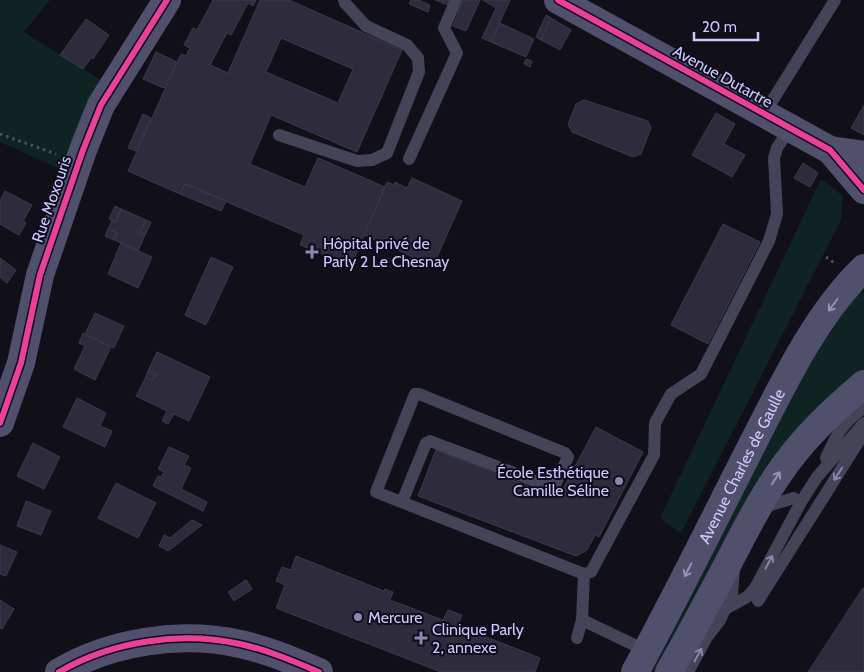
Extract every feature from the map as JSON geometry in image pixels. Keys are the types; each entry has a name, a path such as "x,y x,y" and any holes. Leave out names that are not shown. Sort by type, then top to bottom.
{"street":[{"name":"Rue Moxouris","path":"0,422 21,363 40,275 78,162 101,105 167,0"},
{"name":"Avenue Dutartre","path":"558,0 830,150 864,155"},
{"name":"Avenue Dutartre","path":"830,150 864,190"},
{"name":"Avenue Charles de Gaulle","path":"641,662 771,407 810,336 853,278 864,268"},
{"name":"Avenue Charles de Gaulle","path":"669,672 696,626 756,509 778,474 798,447 828,414 864,384"},
{"path":"60,672 77,661 129,645 152,641 187,639 240,644 272,653 319,672"}],"lane":[{"path":"279,135 357,161 372,160 387,153 419,72 418,58 407,45 366,26 344,0"},
{"path":"409,159 457,52 444,28 456,0"},
{"path":"764,114 835,0"},
{"path":"402,502 426,443 430,441 548,486 555,485 568,458 565,452 419,394 415,394 376,492 584,574 591,572 654,455 655,423 671,394 700,374 770,241 777,214 774,158 777,148 790,128"},
{"path":"826,458 836,434 864,407"},
{"path":"696,626 747,597 755,588 801,502 817,477 864,423"},
{"path":"758,601 864,433"},
{"path":"756,509 794,498"},
{"path":"688,672 726,609 732,595 734,550"},
{"path":"577,638 582,620 584,574"},
{"path":"582,620 641,662"}],"path":[{"path":"0,134 78,162"}],"green space":[{"path":"0,0 50,0 24,32 104,82 64,171 0,142"},
{"path":"821,179 843,196 841,220 681,533 660,518"},
{"path":"858,289 864,293 864,370 822,405 658,672 647,672 819,343"}],"building":[{"path":"213,0 256,0 253,6 248,3 231,35 227,33 210,65 228,73 260,0 289,0 402,50 357,152 271,115 250,164 305,187 318,158 385,187 351,266 300,245 304,235 185,184 180,194 128,171 181,54 186,56 190,48 184,45 193,28 197,30","holes":["281,38 353,69 338,103 266,72"]},
{"path":"411,0 419,0 430,5 428,12 409,4"},
{"path":"435,0 450,0 448,5"},
{"path":"463,0 480,0 466,31 453,26"},
{"path":"483,0 510,0 491,42 482,38 496,8"},
{"path":"546,15 551,18 541,40 536,37"},
{"path":"551,18 571,30 560,50 541,40"},
{"path":"86,19 109,35 93,59 92,57 83,69 60,55"},
{"path":"500,23 534,39 526,57 491,42"},
{"path":"156,52 177,62 164,88 143,79"},
{"path":"526,59 532,61 530,67 524,64"},
{"path":"584,100 648,121 651,128 641,154 633,157 572,132 568,124 576,104"},
{"path":"864,105 864,135 851,128"},
{"path":"716,113 735,124 724,144 745,155 732,177 692,155"},
{"path":"143,114 151,118 136,151 128,148"},
{"path":"803,163 818,173 810,187 794,178"},
{"path":"412,178 462,201 433,266 364,235 387,182 394,185 395,182 407,188"},
{"path":"185,184 226,201 221,211 180,194"},
{"path":"5,191 32,205 23,221 26,223 19,235 0,224 0,201"},
{"path":"115,206 121,209 116,222 109,219"},
{"path":"121,209 146,220 140,232 145,235 138,251 114,240 117,233 108,229 112,220 116,222"},
{"path":"146,220 151,222 145,235 140,232"},
{"path":"723,224 760,242 708,344 671,325"},
{"path":"108,229 117,233 114,240 105,236"},
{"path":"121,243 152,257 138,288 108,274"},
{"path":"211,257 233,267 206,325 185,315"},
{"path":"0,258 16,270 7,283 0,277"},
{"path":"95,313 124,326 114,348 85,334"},
{"path":"83,333 111,347 95,380 74,369 85,346 79,343"},
{"path":"157,352 210,377 189,421 174,414 168,424 162,421 167,411 136,396 146,377 152,381 156,374 148,371"},
{"path":"148,371 156,374 152,381 146,377"},
{"path":"77,398 106,413 100,426 112,431 105,447 63,427"},
{"path":"596,427 643,452 599,537 595,535 587,550 576,556 418,496 436,450 558,498"},
{"path":"33,443 60,457 44,489 17,476"},
{"path":"169,447 189,456 184,465 191,468 181,489 207,502 203,511 153,486 158,476 161,477 164,472 158,469"},
{"path":"116,483 156,503 138,538 98,518"},
{"path":"26,501 51,511 41,535 17,526"},
{"path":"192,520 202,525 168,551 159,546 164,535 170,538"},
{"path":"0,545 17,552 6,576 0,574"},
{"path":"296,556 384,591 385,589 393,592 390,600 443,620 448,610 462,615 458,626 540,658 535,672 441,672 276,608 285,585 276,581 282,567 291,570"},
{"path":"246,580 252,589 234,601 228,592"},
{"path":"863,588 864,672 808,672"},
{"path":"0,600 14,609 2,629 0,628"}],"cycle path":[{"path":"0,423 21,363 40,275 83,150 101,105 167,0"},
{"path":"558,0 830,150 864,190"},
{"path":"59,672 80,661 124,646 171,639 217,640 250,646 319,672"}],"place":[{"name":"Hôpital privé de Parly 2 Le Chesnay","path":"312,252"},
{"name":"École Esthétique Camille Séline","path":"619,481"},
{"name":"Mercure","path":"358,617"},
{"name":"Clinique Parly 2, annexe","path":"421,638"}]}
